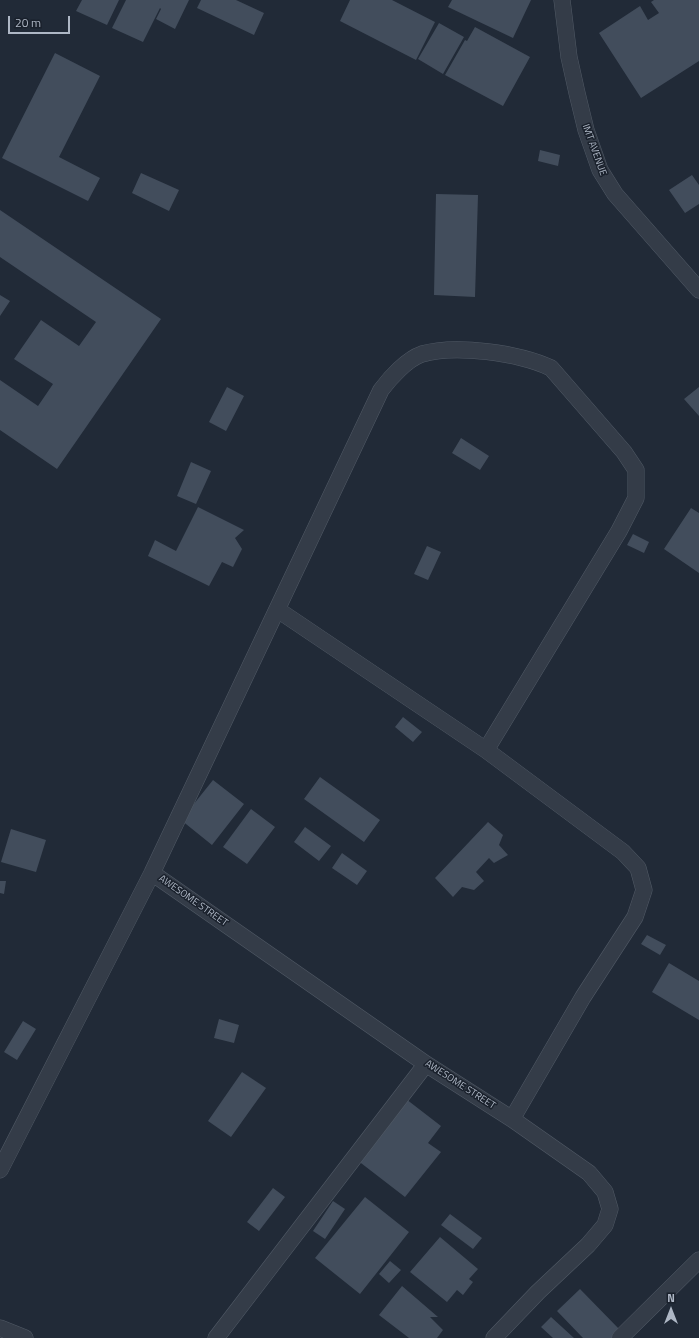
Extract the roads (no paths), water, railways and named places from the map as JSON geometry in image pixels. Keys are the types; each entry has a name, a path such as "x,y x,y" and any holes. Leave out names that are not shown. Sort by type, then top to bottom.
{"street":[{"name":"IMT AVENUE","path":"562,0 569,57 586,130 600,170 615,194 699,290"},
{"path":"0,1170 152,873 381,390 393,374 422,354 456,350 506,353 534,360 551,368 624,452 636,470 636,498 619,531 486,750"},
{"path":"278,610 486,750 623,852 638,868 644,890 635,917 583,997 512,1119"},
{"name":"AWESOME STREET","path":"152,873 426,1064 512,1119 589,1174 605,1192 610,1209 605,1225 588,1245 538,1292 494,1338"},
{"path":"216,1338 426,1064"},
{"path":"620,1338 699,1260"},
{"path":"0,1328 25,1338"}]}
